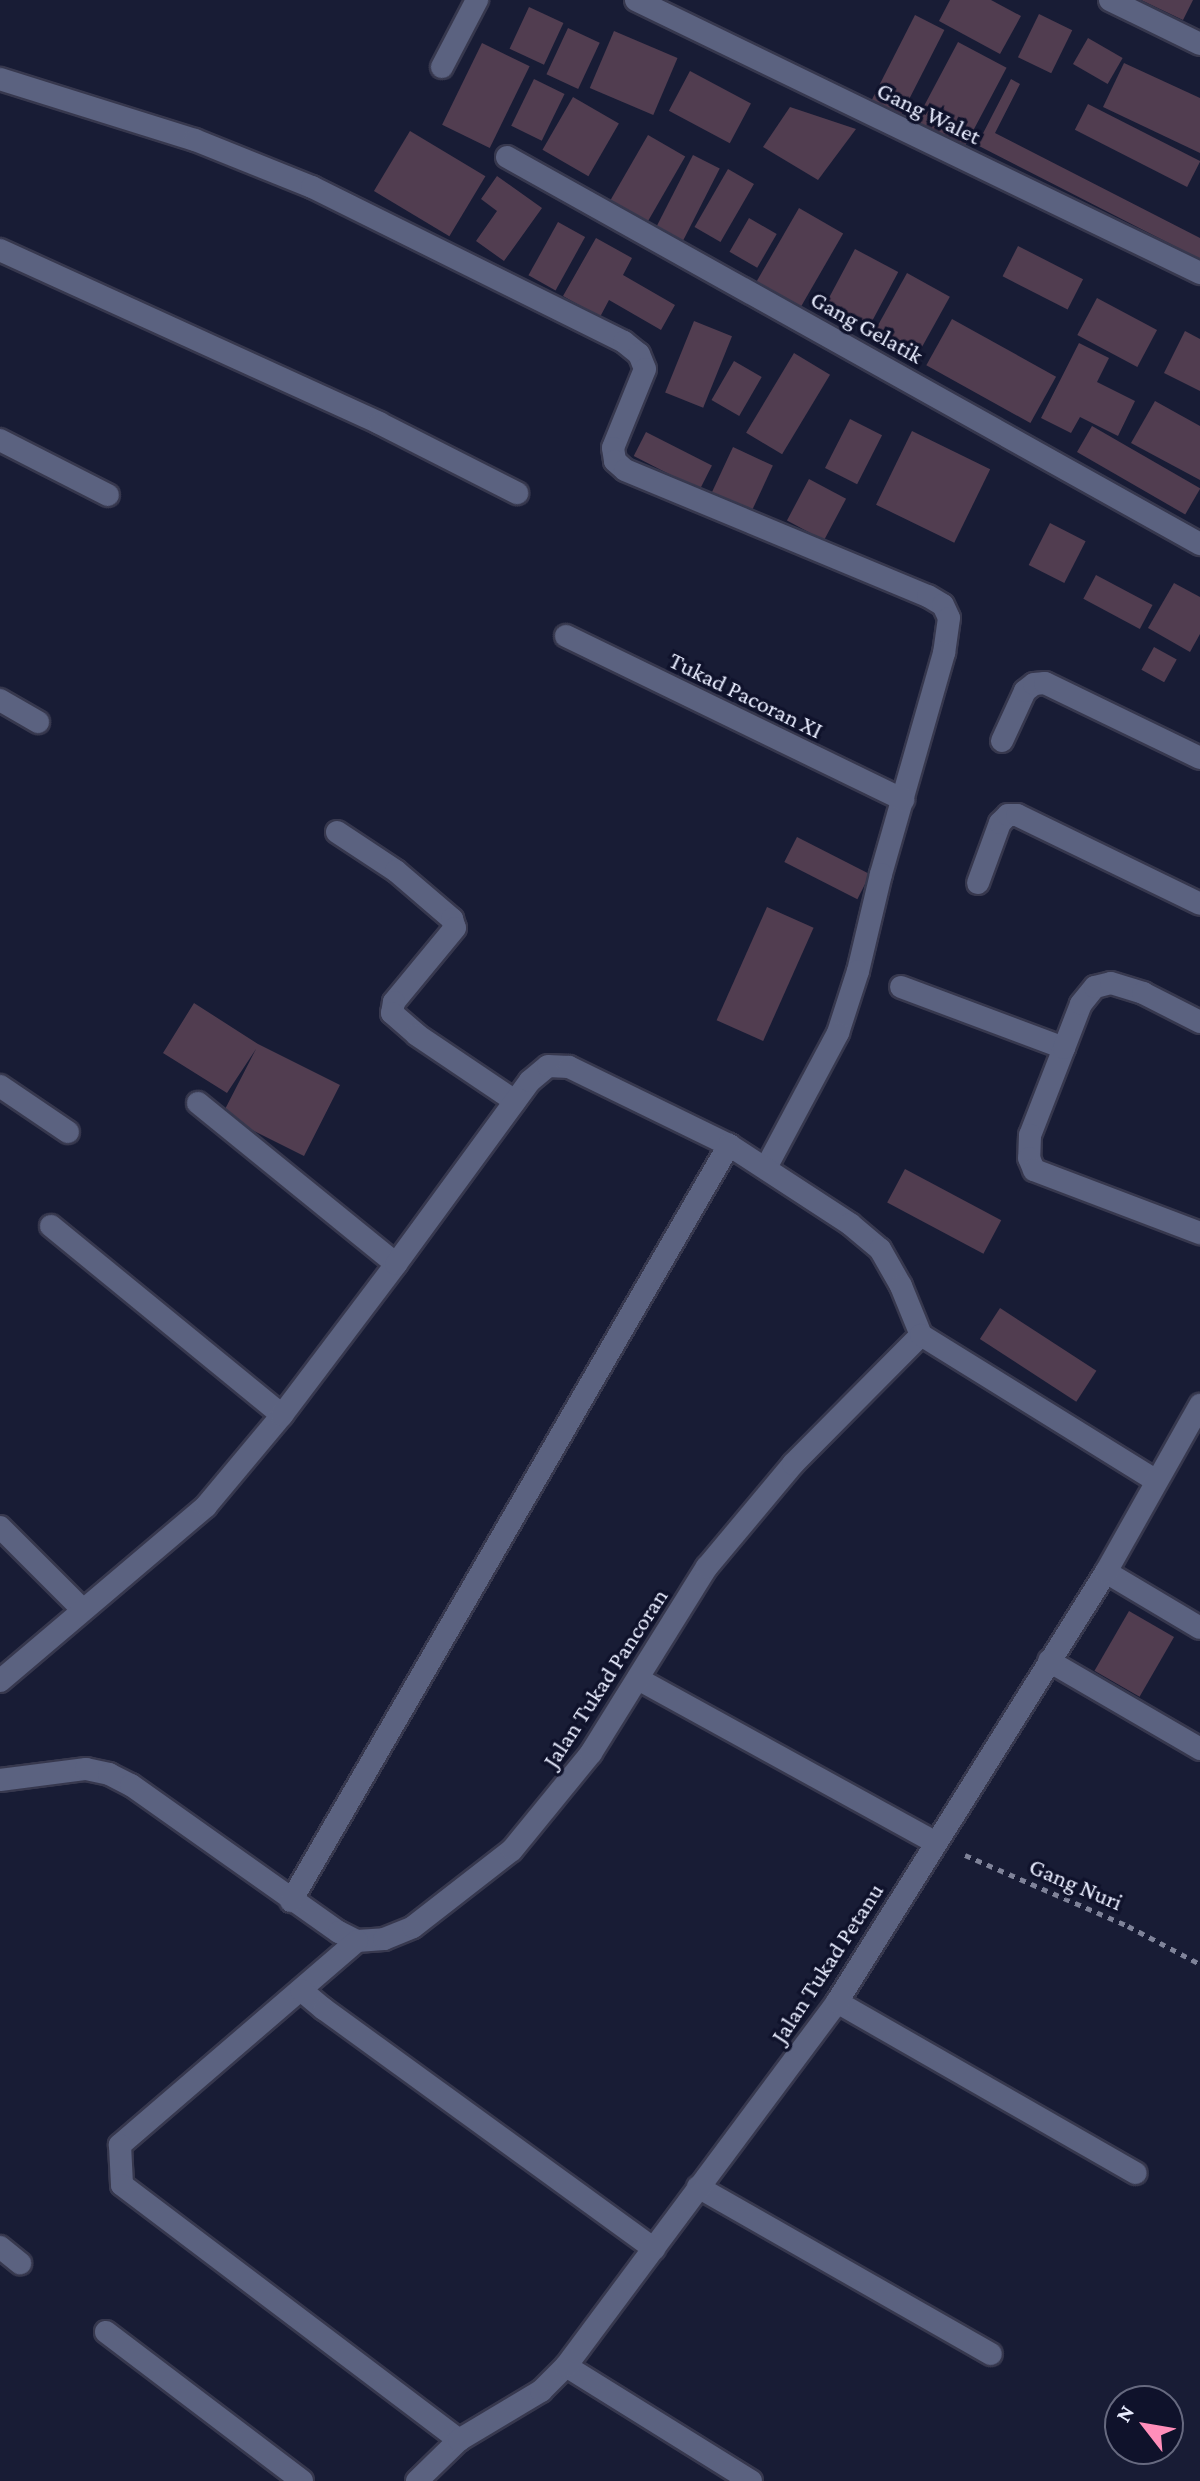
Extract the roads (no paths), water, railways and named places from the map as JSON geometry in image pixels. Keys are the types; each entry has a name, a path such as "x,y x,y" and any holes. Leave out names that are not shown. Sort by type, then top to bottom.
{"street":[{"path":"442,67 477,0"},
{"name":"Gang Walet","path":"636,0 1200,273"},
{"path":"1110,0 1200,44"},
{"path":"0,79 195,140 312,187 624,342 639,354 645,369 613,448 615,461 625,470 928,596 943,605 949,618 944,653 858,971 838,1033 766,1168"},
{"name":"Gang Gelatik","path":"507,157 1200,544"},
{"path":"0,250 379,423 517,493"},
{"path":"0,440 108,495"},
{"name":"Tukad Pacoran XI","path":"566,636 903,800"},
{"path":"1002,741 1025,691 1034,684 1045,683 1200,758"},
{"path":"0,700 38,722"},
{"path":"978,883 1000,823 1008,815 1017,815 1200,904"},
{"path":"337,832 396,871 452,919 455,928 394,1002 392,1013 417,1035 515,1101"},
{"path":"1200,1022 1143,993 1111,983 1095,987 1081,1004 1030,1135 1029,1158 1034,1170 1200,1233"},
{"path":"901,987 1064,1048"},
{"path":"0,1681 206,1506 282,1415 530,1081 548,1066 557,1064 729,1145 850,1224 880,1249 901,1286 921,1335 1155,1480"},
{"path":"0,1086 68,1132"},
{"path":"198,1103 396,1264"},
{"path":"291,1901 729,1145"},
{"path":"51,1226 282,1415"},
{"name":"Jalan Tukad Pancoran","path":"357,1941 384,1939 413,1927 512,1850 591,1753 707,1567 793,1464 921,1335"},
{"name":"Jalan Tukad Petanu","path":"417,2481 459,2440 530,2398 566,2366 837,2002 1106,1572 1155,1480 1200,1405"},
{"path":"0,1527 83,1610"},
{"path":"1106,1572 1200,1628"},
{"path":"1049,1661 1200,1749"},
{"path":"638,1679 936,1843"},
{"path":"0,1780 86,1769 109,1774 131,1785 291,1901 357,1941 120,2145 122,2185 459,2440"},
{"path":"301,1990 654,2249"},
{"path":"837,2002 1135,2173"},
{"path":"698,2187 991,2354"},
{"path":"0,2247 20,2263"},
{"path":"106,2332 302,2481"},
{"path":"566,2366 751,2481"}]}
